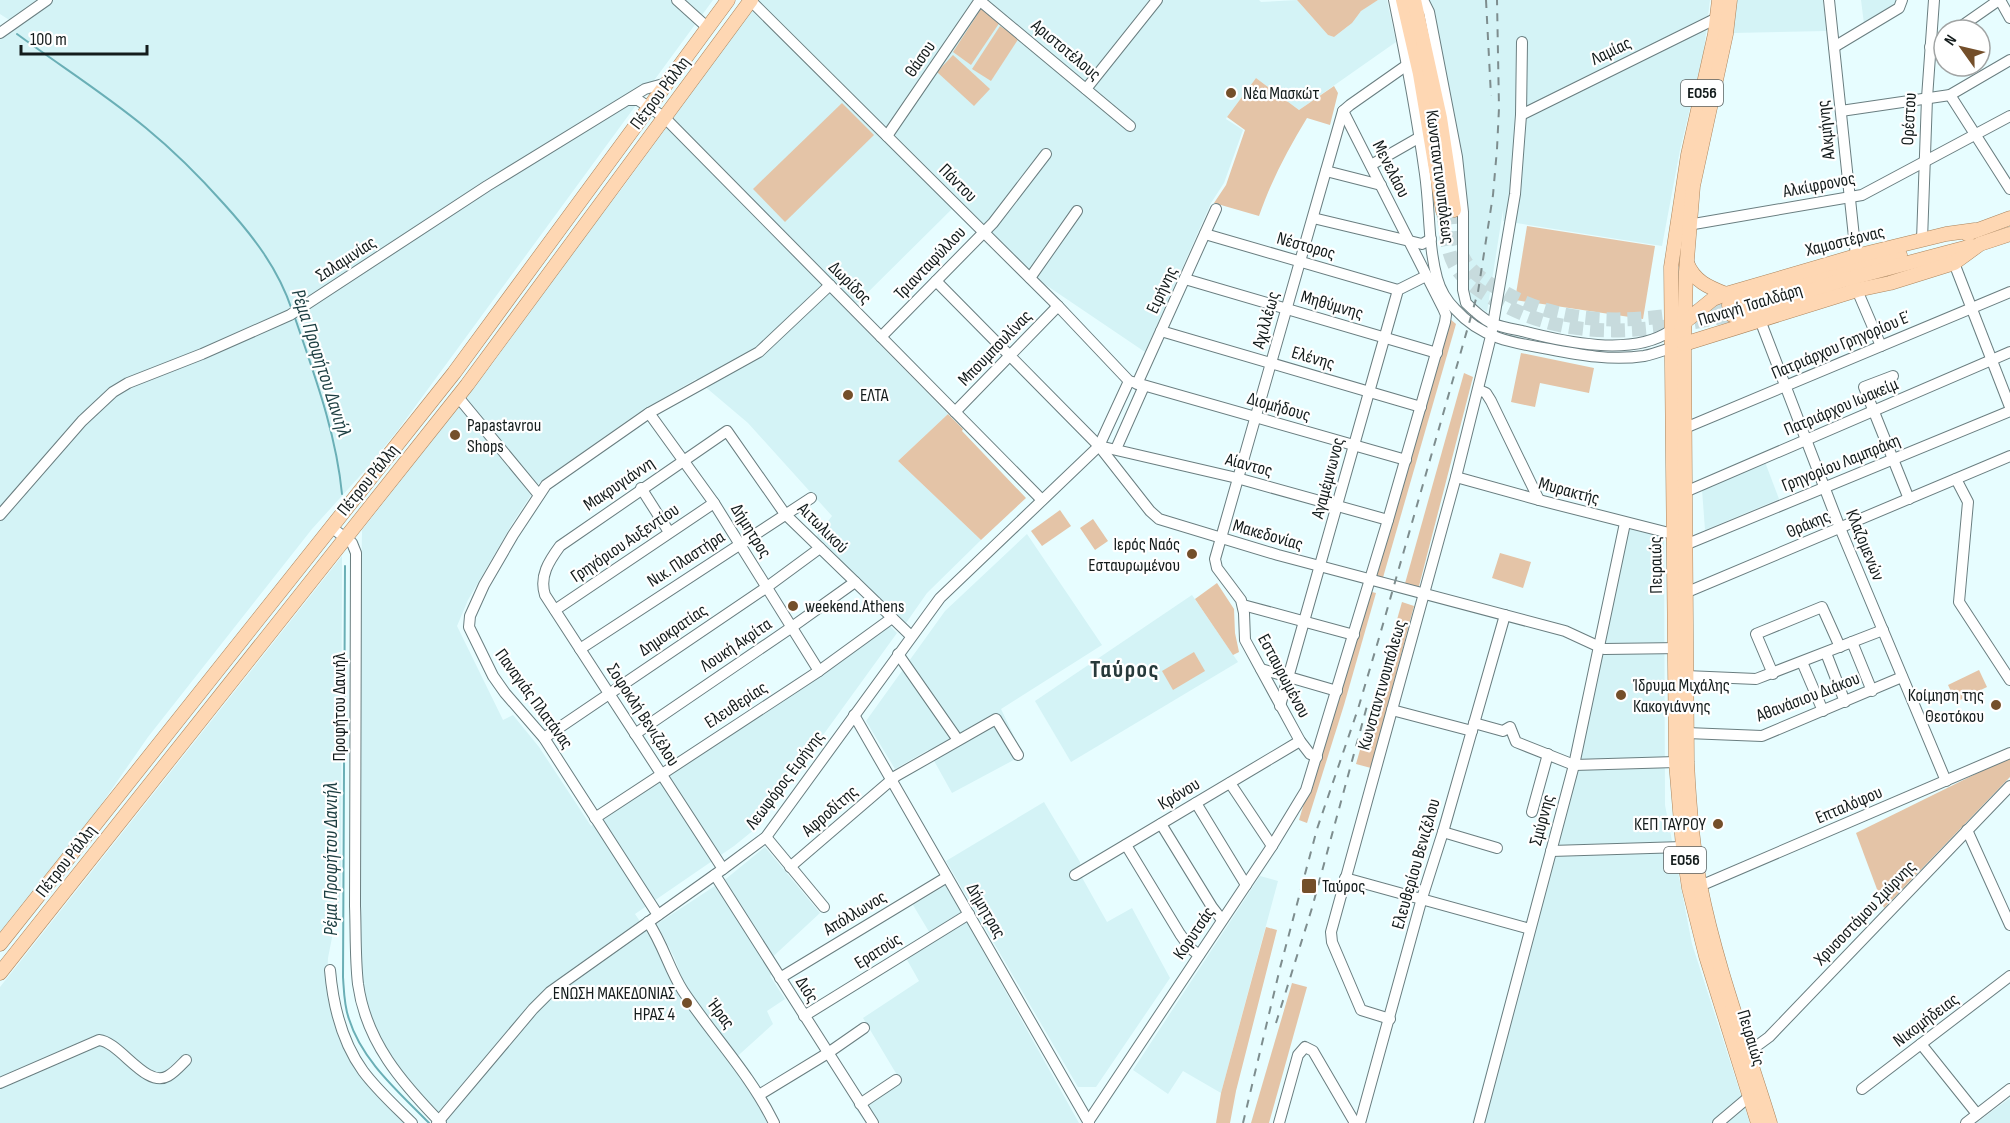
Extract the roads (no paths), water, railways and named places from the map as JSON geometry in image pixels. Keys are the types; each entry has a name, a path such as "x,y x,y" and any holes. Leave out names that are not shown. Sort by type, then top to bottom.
{"main road":[{"name":"Πέτρου Ράλλη","path":"0,944 454,373 728,0"},
{"name":"Πέτρου Ράλλη","path":"0,973 458,397 750,0"},
{"path":"1403,0 1449,210 1440,118 1414,0"},
{"name":"Πειραιώς","path":"1719,0 1688,155 1674,235 1671,267 1670,332 1677,346 1684,428 1685,492 1685,593 1676,762 1689,888 1706,956 1770,1123"},
{"name":"Πειραιώς","path":"1730,0 1726,34 1693,186 1686,262 1684,323 1677,346 1674,534 1681,648 1686,676 1690,807 1700,886 1758,1123"},
{"path":"1729,304 1772,293 1837,271 1943,243 2010,218"},
{"name":"Χαμοστέρνας","path":"1729,304 1856,256 1946,234 1975,230"},
{"name":"Παναγή Τσαλδάρη","path":"1677,346 1857,290 1890,283 1954,263 1980,244 2010,234"},
{"path":"1670,332 1713,299 1729,304 1776,303 1840,281 1980,244"},
{"path":"1686,262 1699,281 1729,304"}],"street":[{"path":"0,33 47,0"},
{"path":"677,0 708,28"},
{"name":"Πάντου","path":"750,0 1136,384"},
{"name":"Αριστοτέλους","path":"980,0 1130,126"},
{"name":"Θάσου","path":"887,136 980,0"},
{"path":"1086,89 1157,0"},
{"name":"Κωνσταντινουπόλεως","path":"1394,0 1420,138 1437,280 1443,294 1465,319 1491,336"},
{"path":"1423,0 1429,12 1457,157 1463,212 1463,298 1468,306 1494,324 1539,335 1604,345 1643,343 1653,341 1670,332"},
{"name":"Αλκμήνης","path":"1829,0 1856,256"},
{"path":"1834,47 1899,8 1902,0"},
{"name":"Ορέστου","path":"1922,240 1926,98 1934,0"},
{"path":"1974,18 2000,0 2010,18"},
{"name":"Λαμίας","path":"1521,115 1717,18"},
{"name":"Κωνσταντινουπόλεως","path":"1390,1020 1361,1010 1332,942 1331,932 1456,477 1494,324 1515,194 1521,115 1522,42"},
{"path":"1841,111 1950,95 2010,60"},
{"path":"1344,111 1407,65"},
{"name":"Σαλαμινίας","path":"0,515 88,415 113,392 128,383 202,354 294,312 487,186 648,88 667,83"},
{"path":"1950,95 2007,176 2010,189"},
{"name":"Δωρίδος","path":"629,100 638,100 664,117 1042,500"},
{"name":"Μενελάου","path":"1344,111 1445,311 1446,318 1437,353"},
{"name":"Αχιλλέως","path":"1220,538 1344,111"},
{"name":"Αλκίφρονος","path":"1689,225 1862,195 2010,116"},
{"path":"1371,165 1420,138"},
{"name":"Τριανταφύλλου","path":"881,338 1001,213 1046,154"},
{"path":"1326,171 1381,185"},
{"name":"Ειρήνης","path":"1099,446 1136,384 1216,209"},
{"path":"1030,278 1077,211"},
{"path":"1313,218 1409,242 1422,244 1431,239"},
{"name":"Νέστορος","path":"1205,234 1398,290"},
{"path":"1954,263 2010,409"},
{"path":"1398,290 1426,276"},
{"name":"Μηθύμνης","path":"1185,279 1437,353"},
{"name":"Μακεδονίας","path":"936,281 1099,446 1156,518 1370,580 1565,631 1599,647 1614,650 1681,648"},
{"name":"Παναγιάς Πλατάνας","path":"658,915 544,738 499,684 475,642 469,627 470,616 484,585 525,514 546,485 649,413 759,352 830,285"},
{"name":"Αγαμέμνωνος","path":"1280,706 1398,290"},
{"path":"1857,290 1881,346"},
{"name":"Πατριάρχου Γρηγορίου Ε΄","path":"1684,428 2010,292"},
{"name":"Μπουμπουλίνας","path":"955,412 1058,306"},
{"name":"Κλαζομενών","path":"1760,320 1840,528 1946,781"},
{"name":"Ελένης","path":"1161,331 1421,407"},
{"name":"Παναγή Τσαλδάρη","path":"1491,336 1584,356 1640,356 1677,346"},
{"name":"Πατριάρχου Ιωακείμ","path":"1685,492 2010,352"},
{"path":"1317,757 1437,353"},
{"path":"1893,376 1864,387 1909,499"},
{"name":"Ειρήνης","path":"1116,449 1136,384"},
{"name":"Διομήδους","path":"1136,384 1406,460"},
{"path":"1479,390 1486,393 1491,400 1539,500"},
{"path":"458,397 539,495"},
{"name":"Γρηγορίου Λαμπράκη","path":"1685,545 1893,460 2010,409"},
{"name":"Δήμητρος","path":"649,413 714,502 819,671"},
{"name":"Μακρυγιάννη","path":"543,577 551,558 560,546 641,488 727,431"},
{"name":"Αιτωλικού","path":"727,431 785,514 911,636"},
{"name":"Αίαντος","path":"1099,446 1237,478 1388,520"},
{"name":"Λεωφόρος Ειρήνης","path":"439,1122 545,997 766,837 944,593 1099,446"},
{"name":"Θράκης","path":"1685,593 2010,456"},
{"name":"Μυρακτής","path":"1456,477 1674,534"},
{"path":"1956,479 1968,502 1959,602 2009,677"},
{"path":"641,488 669,532"},
{"name":"Νικ. Πλαστήρα","path":"580,649 811,498"},
{"name":"Γρηγόριου Αυξεντίου","path":"555,610 714,502"},
{"name":"Σμύρνης","path":"1479,1123 1574,765 1625,523"},
{"path":"331,527 346,537"},
{"name":"Προφήτου Δανιήλ","path":"346,537 352,543 356,553 355,906 359,989 368,1025 384,1054 410,1092 439,1122"},
{"path":"1220,538 1216,550 1216,564 1243,605 1354,635"},
{"name":"Δημοκρατίας","path":"544,738 767,587 820,548"},
{"name":"Σοφοκλή Βενιζέλου","path":"543,577 545,595 661,773 719,872"},
{"name":"Λουκή Ακρίτα","path":"635,734 855,582"},
{"name":"Εσταυρωμένου","path":"1243,605 1243,635 1300,741 1310,754 1317,757"},
{"path":"1773,674 1756,634 1822,607 1840,647"},
{"name":"Ελευθερίου Βενιζέλου","path":"1360,1123 1504,615"},
{"name":"Ελευθερίας","path":"595,818 819,671 892,618"},
{"path":"1686,676 1756,679 1882,630"},
{"path":"1852,642 1872,690"},
{"path":"1826,653 1845,702"},
{"path":"898,654 957,740"},
{"path":"1802,662 1822,711"},
{"path":"1261,669 1337,691"},
{"name":"Αθανάσιου Διάκου","path":"1687,733 1761,736 1902,677"},
{"path":"1392,710 1473,727 1503,731 1510,727 1516,741 1574,765 1676,762"},
{"name":"Δήμητρας","path":"854,715 1088,1122"},
{"name":"Αφροδίτης","path":"790,867 891,780 996,718 1018,755"},
{"name":"Κρόνου","path":"1075,875 1300,741"},
{"name":"Επταλόφου","path":"1700,886 2010,753"},
{"path":"1532,812 1548,754"},
{"name":"Κορυτσάς","path":"1088,1122 1272,846 1306,790 1317,757"},
{"path":"1230,783 1272,846"},
{"name":"Χρυσοστόμου Σμύρνης","path":"1742,1053 1769,1036 2010,786"},
{"path":"1196,803 1246,885"},
{"path":"1161,824 1222,920"},
{"path":"1967,830 2010,926"},
{"path":"1443,832 1497,848"},
{"path":"766,837 824,907"},
{"path":"1126,845 1180,934 1190,948 1199,955"},
{"path":"1551,851 1683,847"},
{"name":"Διός","path":"719,872 780,978 873,1123"},
{"name":"Απόλλωνος","path":"780,978 947,877"},
{"path":"1345,878 1530,929"},
{"name":"Ερατούς","path":"804,1016 969,914"},
{"name":"Ήρας","path":"648,922 658,937 673,973 684,992 741,1067 774,1123"},
{"path":"330,970 336,1012 357,1062 367,1076 412,1123"},
{"name":"Νικομήδειας","path":"1862,1089 2010,976"},
{"path":"759,1095 864,1028"},
{"path":"0,1083 99,1040 108,1042 143,1071 155,1077 168,1076 186,1060"},
{"path":"1921,1044 1977,1114"},
{"path":"1278,1123 1298,1055 1305,1047 1313,1051 1355,1123"},
{"path":"860,1104 896,1080"},
{"path":"1966,1123 2010,1089"},
{"path":"1718,1123 1750,1096"}],"waterway":[{"name":"Ρέμα Προφήτου Δανιήλ","path":"17,34 130,115 196,174 235,216 264,253 280,280 292,310"},
{"name":"Ρέμα Προφήτου Δανιήλ","path":"294,315 335,448 342,494"},
{"name":"Ρέμα Προφήτου Δανιήλ","path":"345,566 343,977 345,1004 355,1034 372,1062 429,1123"}],"tunnel":[{"path":"1454,210 1459,248 1467,264 1486,281 1529,304 1556,313 1585,318 1614,319 1672,315 1729,305"},
{"path":"1443,211 1449,252 1457,270 1484,293 1524,314 1553,324 1582,329 1612,330 1671,326 1732,315"}],"railway":[{"path":"1486,0 1491,96"},
{"path":"1243,1123 1280,968 1317,829 1358,709 1478,292 1493,195 1497,149 1499,108 1497,0"},
{"path":"1276,1023 1312,908 1367,706"}],"place":[{"name":"Νέα Μασκώτ","path":"1231,93"},
{"name":"ΕΛΤΑ","path":"848,395"},
{"name":"Papastavrou Shops","path":"455,435"},
{"name":"Ιερός Ναός Εσταυρωμένου","path":"1192,554"},
{"name":"weekend.Athens","path":"793,606"},
{"name":"Ίδρυμα Μιχάλης Κακογιάννης","path":"1621,695"},
{"name":"Κοίμηση της Θεοτόκου","path":"1996,705"},
{"name":"ΚΕΠ ΤΑΥΡΟΥ","path":"1718,824"},
{"name":"Ταύρος","path":"1309,886"},
{"name":"ΕΝΩΣΗ ΜΑΚΕΔΟΝΙΑΣ ΗΡΑΣ 4","path":"687,1003"}],"district":[{"name":"Ταύρος","path":"1125,669"}]}
